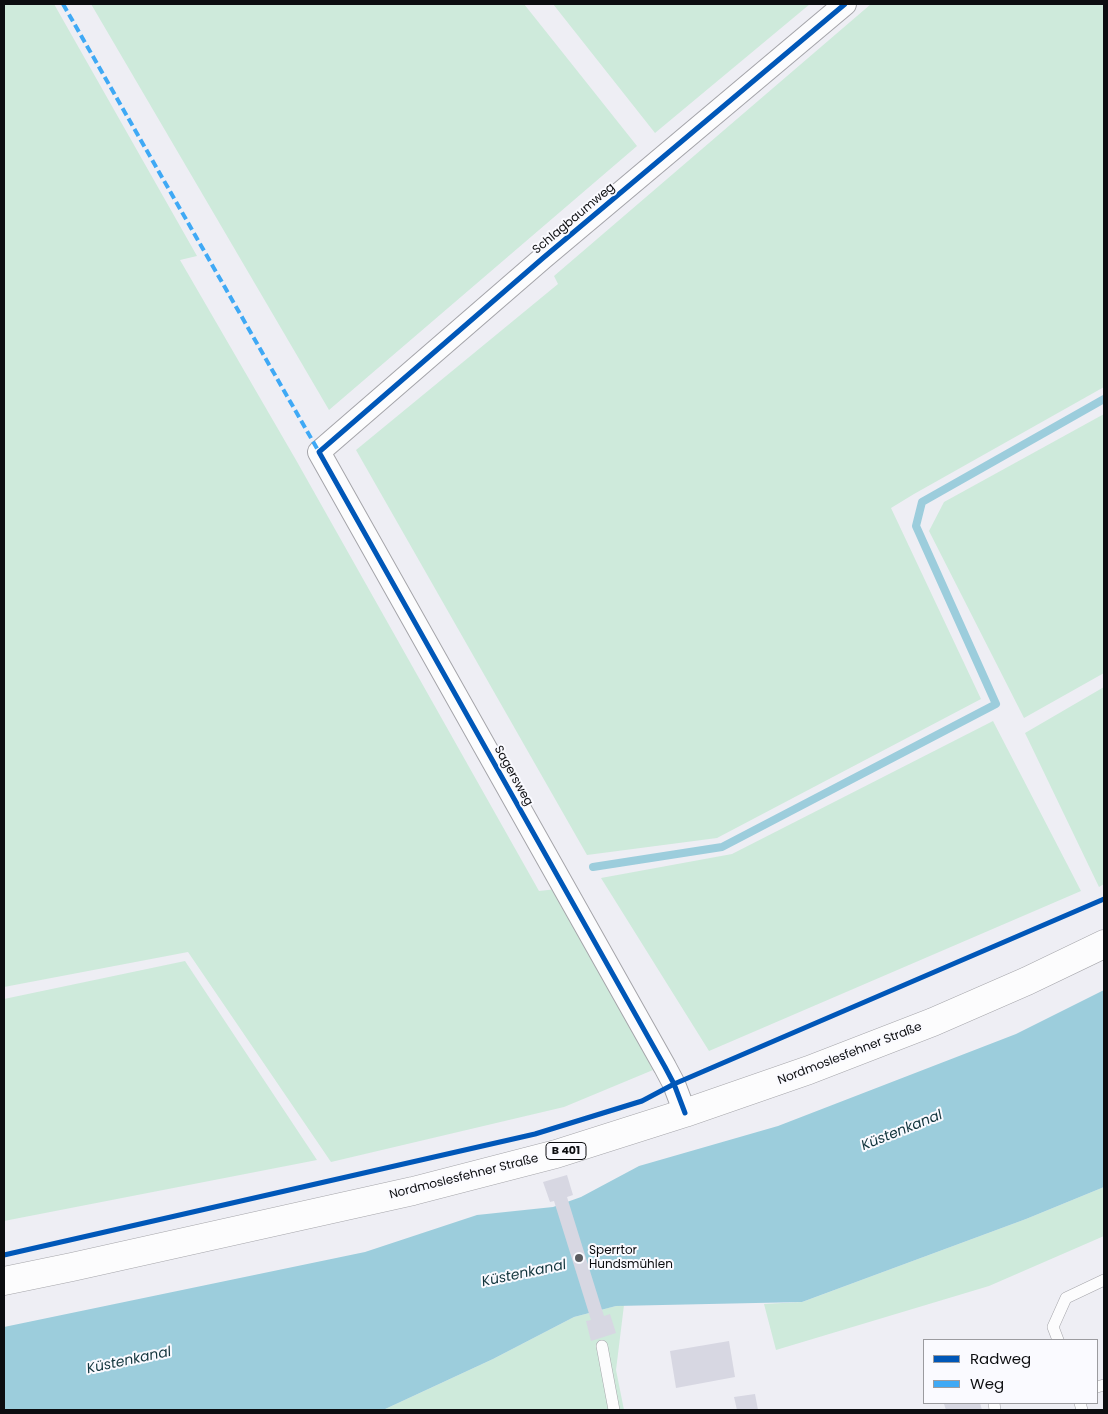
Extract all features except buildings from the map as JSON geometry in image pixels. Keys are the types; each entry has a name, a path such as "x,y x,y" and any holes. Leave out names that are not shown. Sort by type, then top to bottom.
{"main road":[{"name":"Nordmoslesfehner Straße","path":"4,1281 413,1191 556,1154 685,1113 809,1070 933,1022 1104,944"}],"street":[{"name":"Schlagbaumweg","path":"319,452 543,258 845,4"},
{"name":"Sagersweg","path":"319,452 665,1067 685,1113"}],"lane":[{"path":"1058,1339 1053,1327 1066,1298 1104,1280"},
{"path":"602,1346 614,1410"}],"green space":[{"path":"4,4 54,4 197,256 180,260 296,460 539,891 557,889 653,1070 564,1107 331,1162 188,952 4,987"},
{"path":"91,4 524,4 637,146 329,410"},
{"path":"553,4 810,4 655,133"},
{"path":"871,4 1104,4 1104,387 891,508 981,699 717,838 587,855 356,450 558,284 554,276"},
{"path":"1104,414 1104,673 1024,718 929,531 944,502"},
{"path":"1104,687 1104,884 1099,887 1025,733"},
{"path":"993,721 1081,891 709,1051 601,878 732,854"},
{"path":"185,961 317,1160 4,1221 4,999"},
{"path":"1104,1187 1104,1236 989,1286 776,1350 764,1304 802,1302 1026,1219"},
{"path":"624,1305 616,1370 624,1410 383,1410 493,1359 574,1317"}],"water":[{"name":"Küstenkanal","path":"1104,990 1104,1187 1026,1219 802,1302 616,1306 574,1317 493,1359 383,1410 4,1410 4,1327 365,1252 477,1215 553,1207 581,1197 639,1166 778,1126 1016,1034"}],"waterway":[{"path":"593,867 722,847 996,704 916,526 922,502 1104,399"}],"marked path":[{"path":"63,4 319,452"}],"cycle path":[{"path":"685,1113 665,1067 319,452 543,258 845,4"},
{"path":"4,1255 535,1134 642,1101 674,1084 1104,899"}],"place":[{"name":"Sperrtor Hundsmühlen","path":"579,1258"}]}
